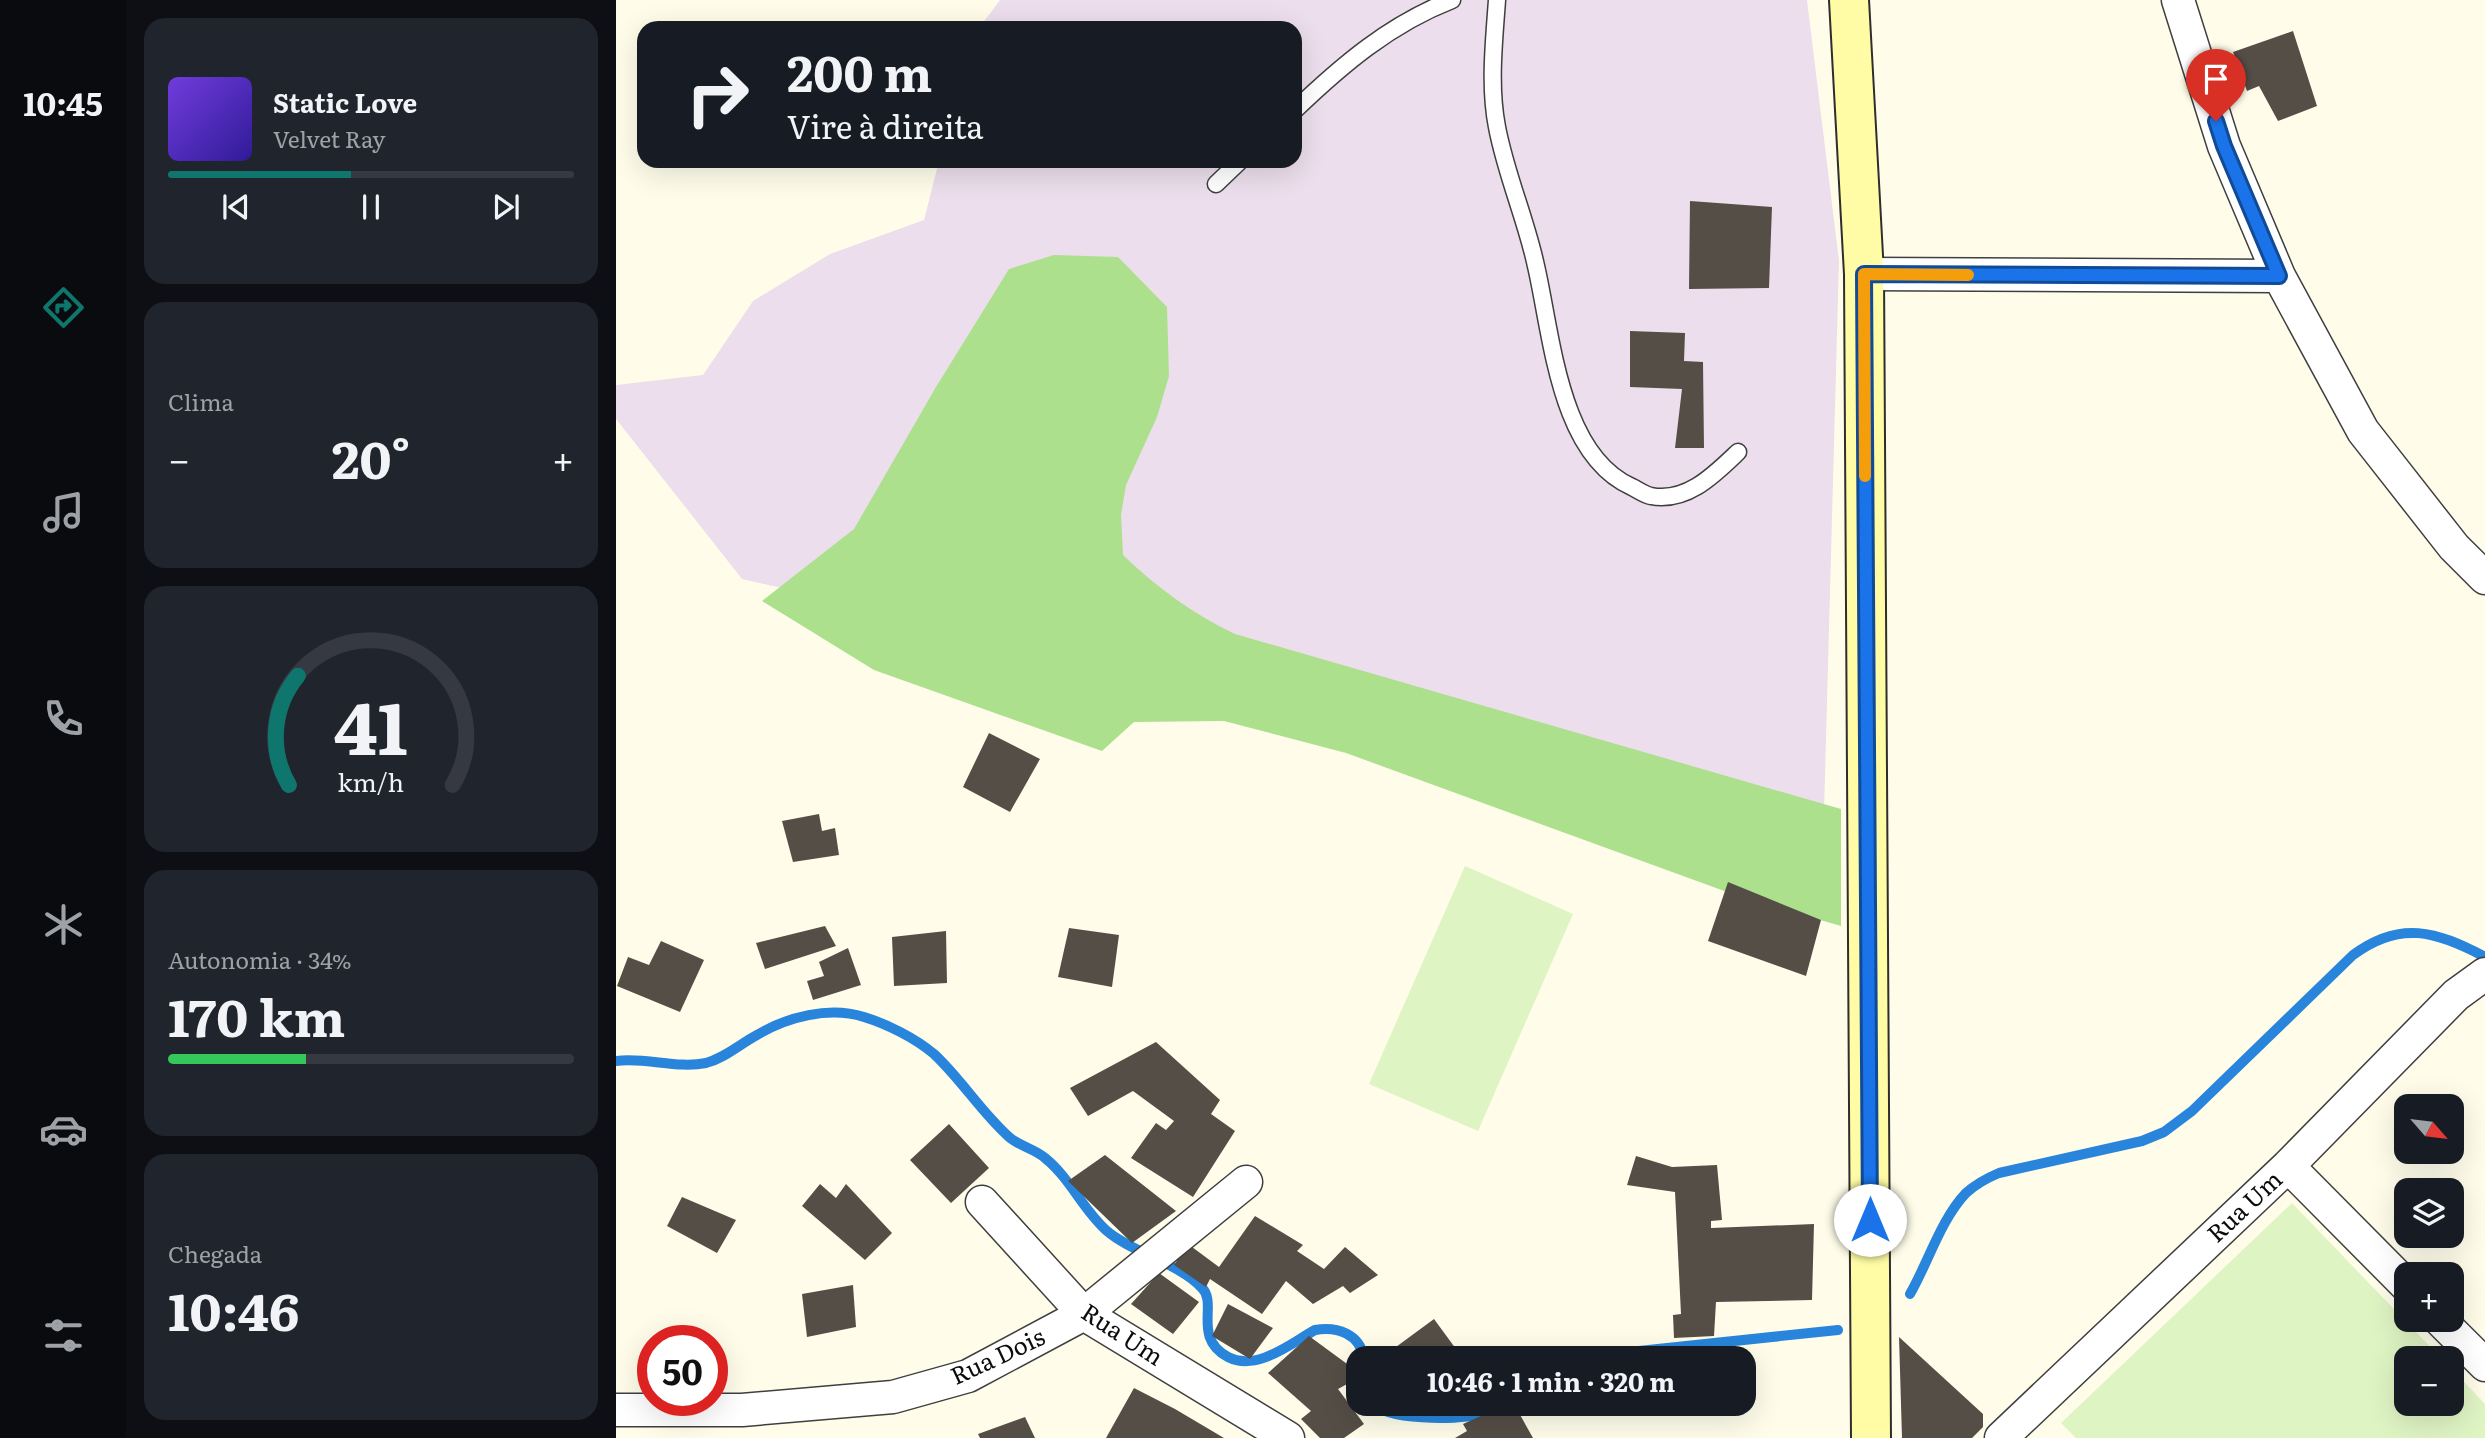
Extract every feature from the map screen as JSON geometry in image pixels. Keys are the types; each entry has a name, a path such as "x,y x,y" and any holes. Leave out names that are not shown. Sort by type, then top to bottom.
{"main road":[{"path":"1849,0 1864,274 1871,1438"}],"street":[{"path":"2178,0 2224,146 2279,276 2363,431 2454,548 2485,578"},
{"path":"1864,274 2279,276"},
{"name":"Rua Um","path":"2017,1433 2288,1166 2456,995 2485,974"},
{"path":"2288,1166 2394,1273"},
{"name":"Rua Dois","path":"616,1410 742,1410 892,1397 968,1376 1084,1314 1246,1181"},
{"name":"Rua Um","path":"982,1202 1084,1314 1288,1438"},
{"path":"2452,1332 2485,1365"}],"lane":[{"path":"1302,103 1345,63 1392,30 1426,10 1452,0"},
{"path":"1497,0 1492,65 1496,125 1536,262 1563,395 1578,432 1596,461 1625,484 1651,496 1677,496 1704,483 1738,452"},
{"path":"1216,184 1233,168"}],"shaded area":[{"path":"1000,0 1807,0 1839,261 1824,813 1100,661 742,579 616,419 616,385 703,375 753,301 830,254 924,220 937,168 1302,168 1302,21 984,21"}],"green space":[{"path":"1054,255 1118,257 1167,307 1169,376 1157,417 1126,485 1121,515 1123,555 1149,578 1190,609 1235,634 1841,809 1841,926 1738,896 1346,753 1224,721 1134,722 1102,751 874,670 762,601 854,529 936,387 1009,269"},
{"path":"1465,866 1573,914 1478,1131 1369,1084"},
{"path":"2292,1203 2394,1309 2394,1332 2416,1332 2429,1346 2394,1346 2394,1416 2464,1416 2464,1382 2485,1404 2485,1438 2076,1438 2061,1423"}],"building":[{"path":"2293,31 2317,106 2278,121 2259,86 2247,91 2233,52"},
{"path":"1690,201 1772,207 1769,288 1689,289"},
{"path":"1630,331 1685,333 1684,361 1703,362 1704,448 1675,448 1682,389 1630,387"},
{"path":"989,733 1040,759 1010,812 963,787"},
{"path":"819,814 822,831 835,828 839,855 793,862 782,821"},
{"path":"1728,882 1821,920 1806,976 1708,941"},
{"path":"825,926 836,946 765,969 756,943"},
{"path":"1069,928 1119,935 1112,987 1058,977"},
{"path":"946,931 947,983 894,986 892,937"},
{"path":"661,941 704,960 680,1012 617,986 628,957 649,965"},
{"path":"848,948 861,985 813,1000 807,981 824,976 819,962"},
{"path":"1156,1042 1220,1100 1211,1114 1235,1131 1193,1197 1131,1158 1156,1123 1166,1130 1174,1121 1133,1091 1088,1116 1070,1088"},
{"path":"949,1124 989,1168 951,1203 910,1160"},
{"path":"1105,1155 1176,1211 1132,1243 1068,1181"},
{"path":"1636,1156 1672,1167 1717,1165 1722,1220 1711,1221 1711,1228 1814,1224 1812,1300 1716,1302 1714,1336 1674,1338 1673,1315 1681,1314 1675,1192 1627,1185"},
{"path":"820,1184 836,1198 846,1184 892,1233 865,1260 802,1206"},
{"path":"682,1197 736,1220 717,1253 667,1226"},
{"path":"1255,1216 1303,1245 1297,1251 1324,1269 1345,1247 1378,1275 1350,1293 1343,1286 1313,1304 1286,1281 1262,1314 1210,1279 1206,1287 1174,1265 1188,1244 1219,1267"},
{"path":"1159,1273 1199,1302 1173,1334 1131,1304"},
{"path":"853,1285 856,1327 807,1337 802,1294"},
{"path":"1228,1304 1273,1328 1250,1359 1212,1336"},
{"path":"1434,1319 1454,1346 1397,1346"},
{"path":"1309,1336 1346,1363 1346,1385 1338,1389 1346,1400 1346,1416 1358,1416 1364,1424 1344,1438 1320,1438 1301,1419 1311,1411 1268,1373"},
{"path":"1899,1337 1983,1414 1983,1427 1972,1438 1902,1438"},
{"path":"1134,1388 1175,1409 1224,1438 1106,1438"},
{"path":"1481,1416 1521,1416 1533,1438 1455,1438 1467,1431 1463,1424"},
{"path":"1025,1417 1035,1438 980,1438 978,1434"}],"waterway":[{"path":"1910,1294 1949,1215 1966,1193 1999,1173 2142,1141 2164,1132 2192,1111 2353,955 2370,944 2402,933 2418,933 2450,941 2485,957"},
{"path":"616,1061 639,1060 684,1065 706,1063 720,1058 781,1023 809,1015 851,1014 882,1023 910,1037 934,1054 1009,1137 1041,1155 1054,1166 1107,1231 1181,1272 1202,1288 1208,1302 1208,1331 1211,1340 1217,1349 1228,1357 1239,1361 1262,1358 1315,1330 1323,1329 1346,1334 1360,1346"},
{"path":"1686,1346 1838,1330"},
{"path":"1407,1416 1471,1416"}],"slow traffic":[{"path":"1865,476 1864,274 1968,275"}],"route":[{"path":"1870,1220 1864,274 2279,276 2216,121"}]}
